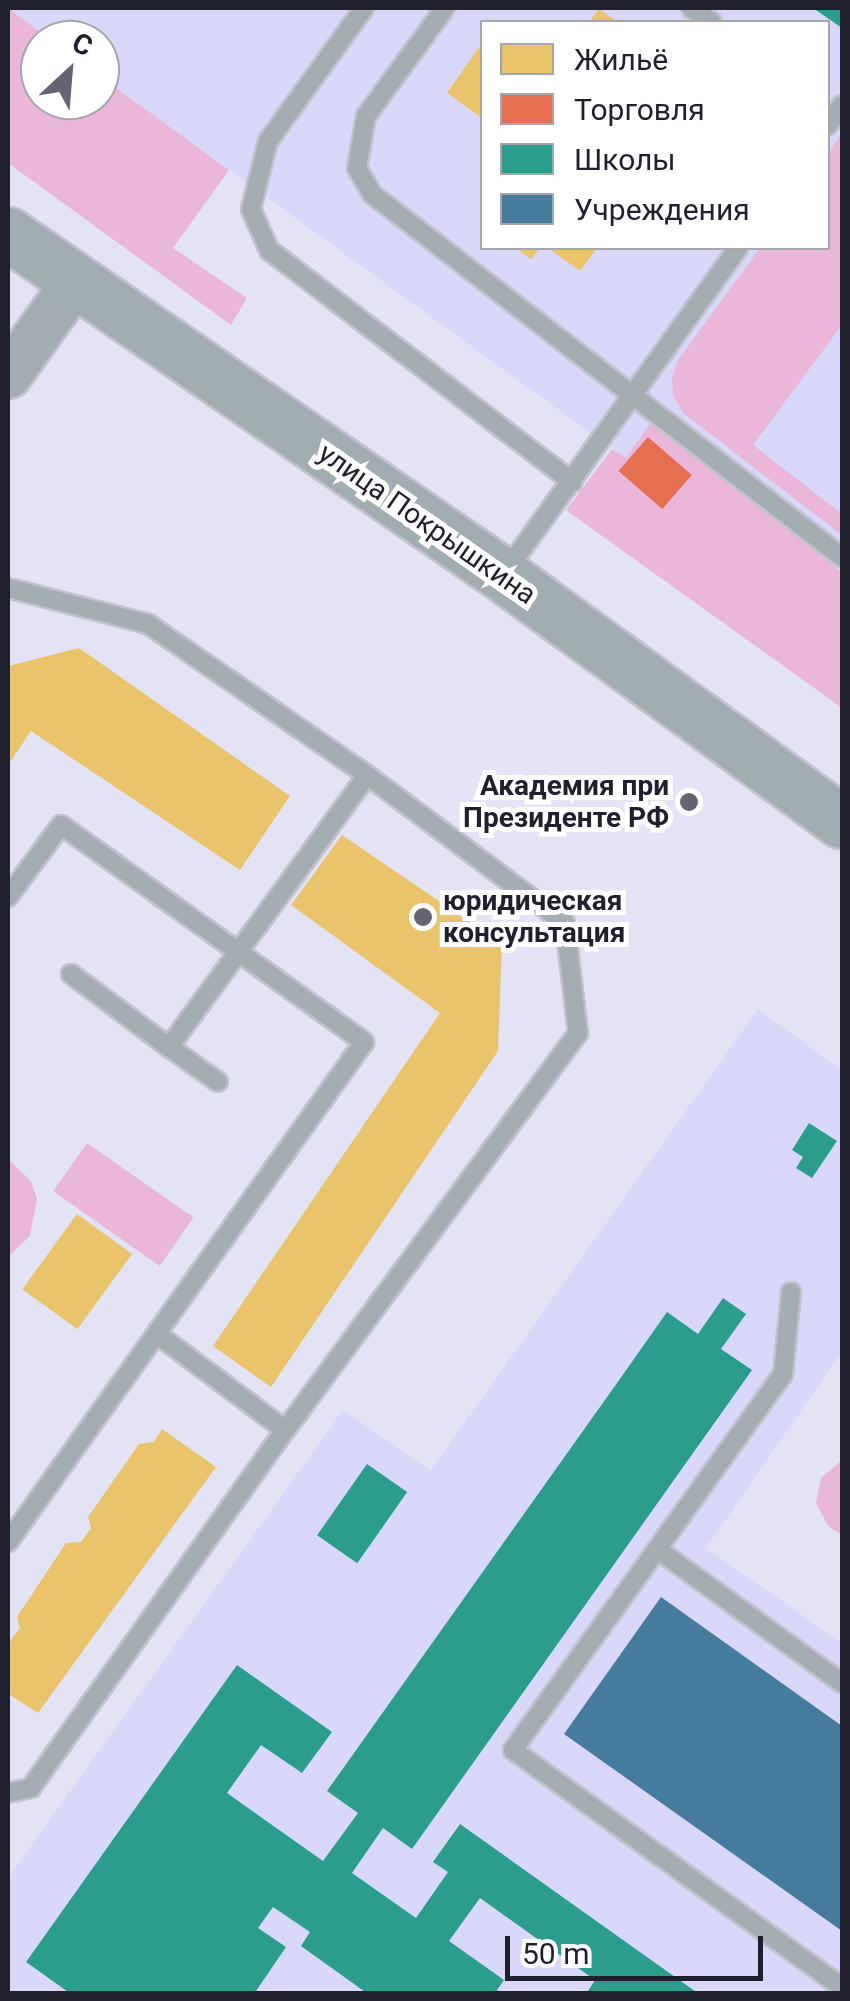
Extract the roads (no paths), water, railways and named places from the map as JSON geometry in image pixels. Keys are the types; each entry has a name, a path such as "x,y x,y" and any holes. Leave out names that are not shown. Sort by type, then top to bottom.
{"main road":[{"name":"улица Покрышкина","path":"8,234 503,575 842,822"}],"street":[{"path":"8,375 74,282"}],"lane":[{"path":"364,8 268,140 251,209 270,250 572,482"},
{"path":"445,8 366,116 357,168 372,194 842,557"},
{"path":"503,575 737,250"},
{"path":"8,588 148,624 368,775 565,923 578,1033 286,1430 31,1788 8,1793"},
{"path":"170,1047 368,775"},
{"path":"8,897 61,825 364,1042 8,1542"},
{"path":"72,974 218,1082"},
{"path":"791,1292 783,1374 513,1750 842,1987"},
{"path":"156,1334 286,1430"},
{"path":"657,1550 842,1683"}],"place":[{"name":"Академия при Президенте РФ","path":"689,802"},
{"name":"юридическая консультация","path":"423,917"}]}
